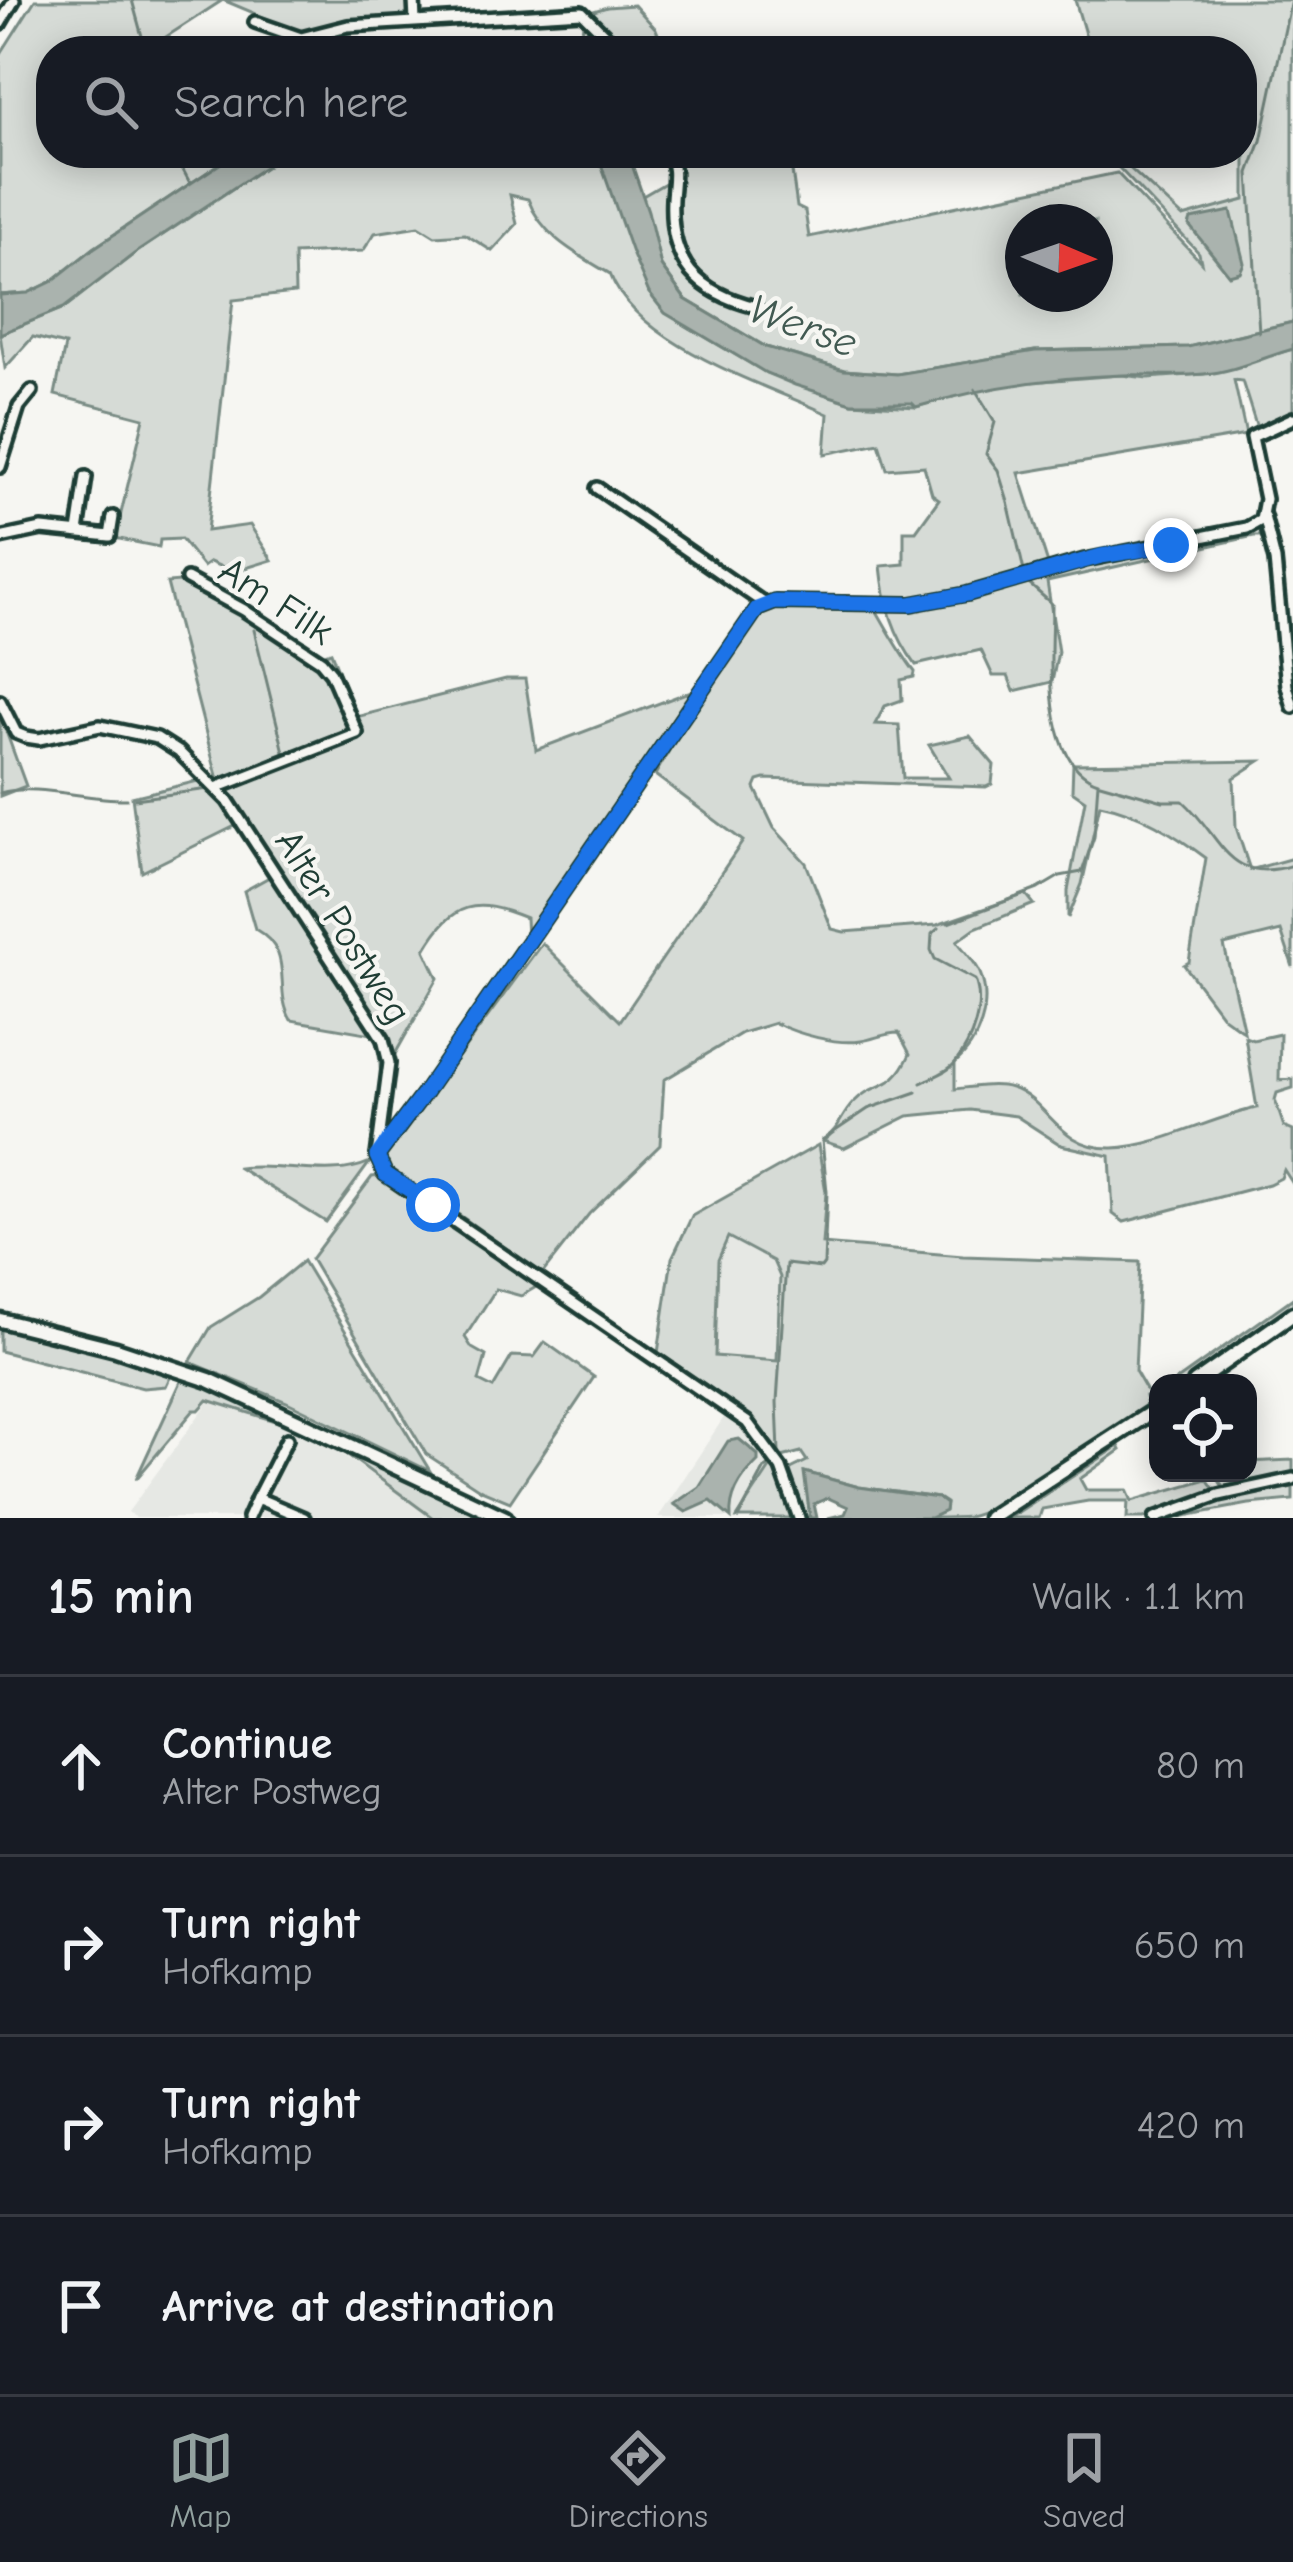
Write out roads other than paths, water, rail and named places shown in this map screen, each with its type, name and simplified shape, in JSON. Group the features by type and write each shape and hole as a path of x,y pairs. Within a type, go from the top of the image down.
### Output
{"main road":[{"path":"1209,1374 1293,1315"},
{"path":"0,1320 116,1349 209,1380 505,1518"},
{"path":"989,1518 1149,1414"}],"street":[{"path":"0,24 14,0"},
{"path":"414,0 415,21"},
{"path":"308,36 334,28 582,12 606,36"},
{"path":"255,22 295,36"},
{"path":"675,168 675,233 690,272 728,301 756,307"},
{"path":"0,467 20,407 32,391"},
{"path":"1293,418 1252,436 1264,489 1264,517 1273,544 1293,707"},
{"path":"78,532 86,478"},
{"path":"597,488 765,604 911,604 967,594 1085,560 1232,532 1264,517"},
{"path":"0,538 41,529 110,536 113,517"},
{"name":"Am Filk","path":"187,579 244,610 321,662 331,673 357,733 216,788"},
{"path":"765,604 751,616 377,1156 385,1174 747,1422 781,1468 799,1518"},
{"name":"Alter Postweg","path":"0,701 16,733 26,737 39,739 100,726 157,738 216,788 383,1039 389,1063 377,1156"},
{"path":"248,1518 286,1439"},
{"path":"1155,1518 1219,1495 1293,1480"},
{"path":"257,1498 304,1518"}],"waterway":[{"path":"132,0 142,36"},
{"path":"1257,152 1291,0"},
{"path":"182,168 190,183"},
{"path":"1251,168 1259,332"},
{"path":"975,389 995,422 986,454 998,470 1024,571"},
{"path":"948,923 1060,876 1082,872 1094,837 1098,782 1079,771 1066,753 1053,704 1052,604 1029,584"},
{"path":"254,630 285,756"},
{"path":"230,790 287,767"},
{"path":"1100,783 1163,801 1183,801 1228,854 1254,869 1293,865"},
{"path":"135,799 209,789"},
{"path":"0,793 30,790 127,799"},
{"path":"921,1083 955,1063 978,1012 975,980 935,959 932,934 939,928"},
{"path":"779,1453 777,1402 786,1264 821,1268 824,1264 827,1192 822,1140 868,1109 917,1092"},
{"path":"738,1518 765,1468 772,1464"}],"water label":[{"name":"Werse","path":"803,326"}]}
